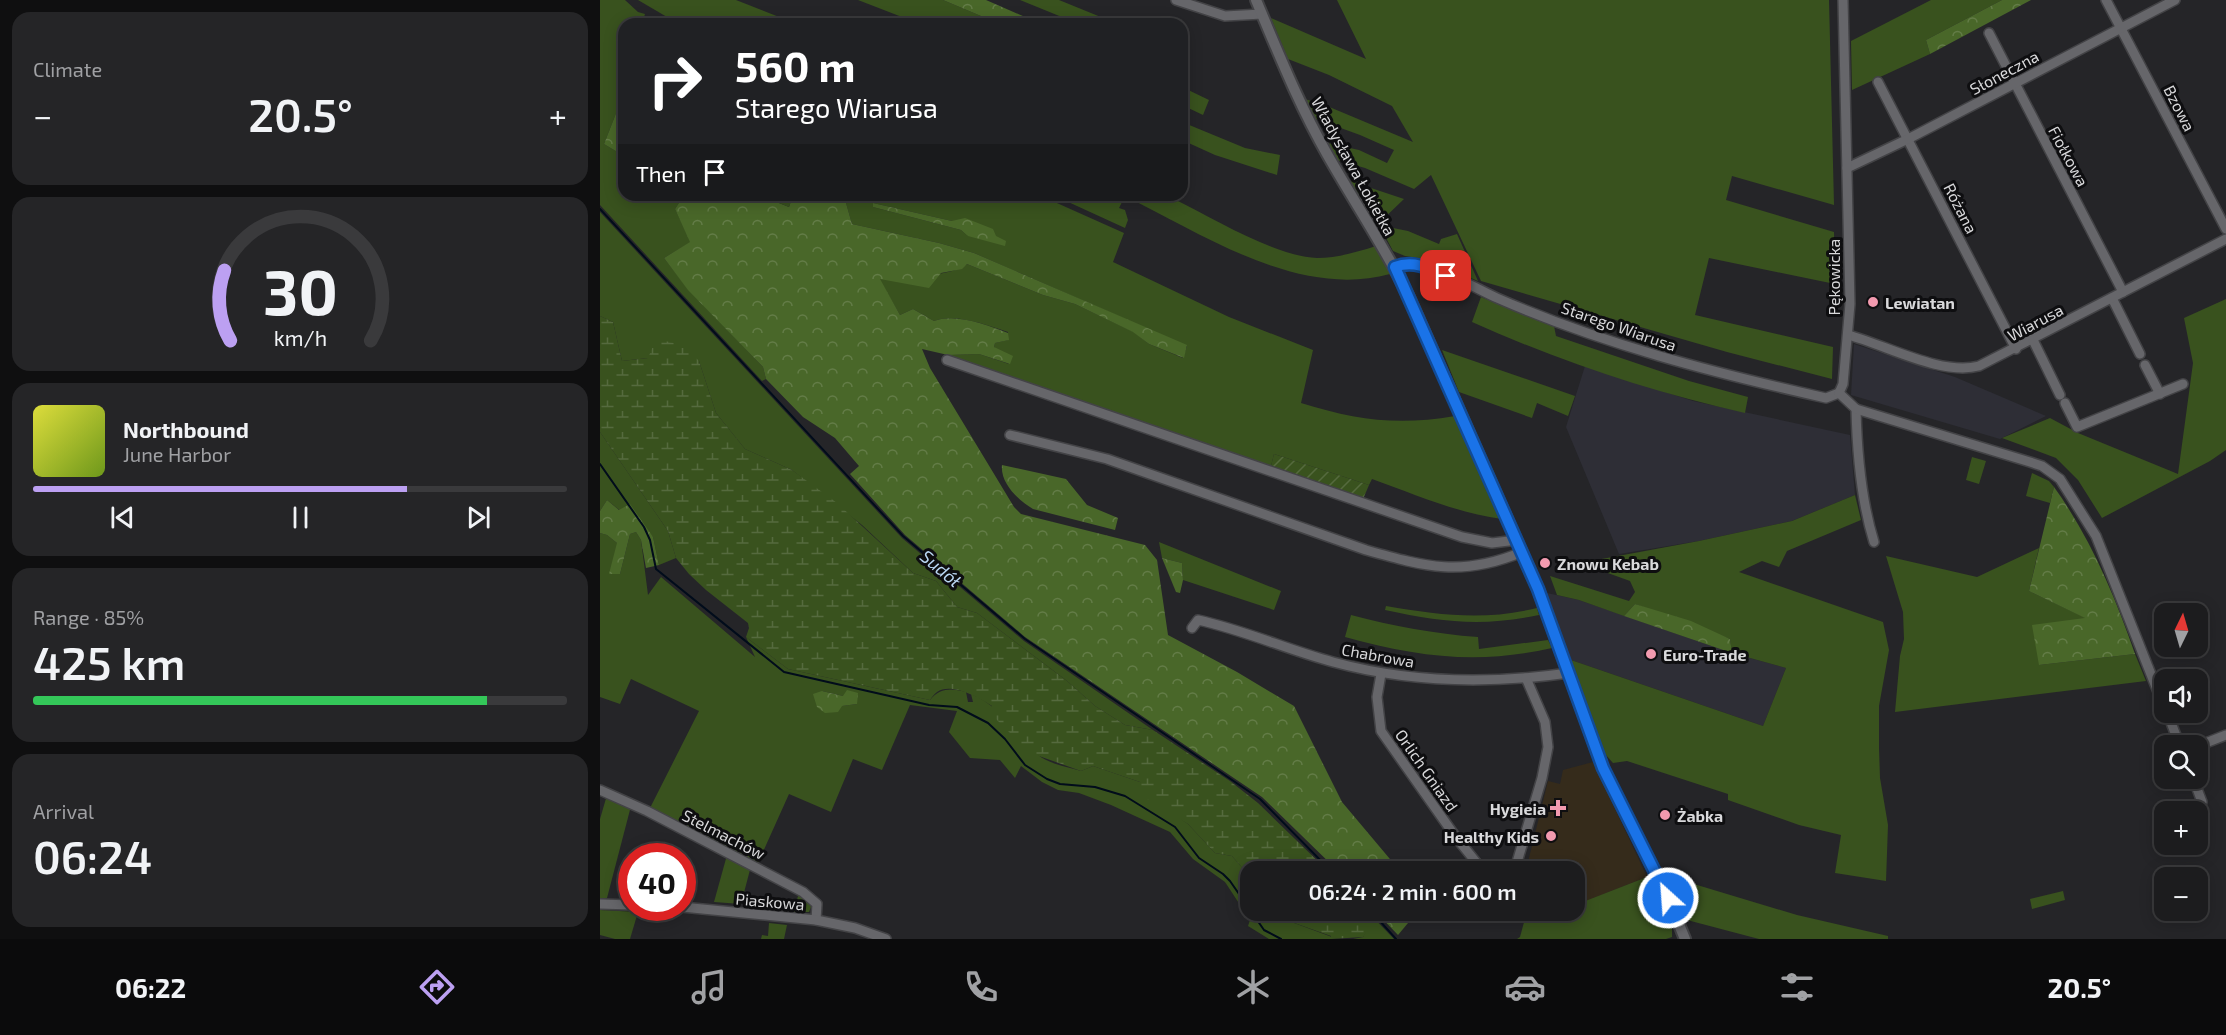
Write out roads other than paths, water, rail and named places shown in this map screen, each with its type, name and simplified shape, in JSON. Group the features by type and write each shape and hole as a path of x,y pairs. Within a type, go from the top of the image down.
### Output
{"street":[{"path":"1176,0 1225,16 1262,14"},
{"name":"Władysława Łokietka","path":"1256,0 1293,86 1326,153 1395,267 1522,552 1603,768 1664,889 1685,939"},
{"name":"Pękowicka","path":"1839,393 1843,384 1850,294 1843,0"},
{"name":"Bzowa","path":"2106,0 2226,229"},
{"name":"Słoneczna","path":"1846,168 1908,140 2175,0"},
{"name":"Fiołkowa","path":"1989,33 2123,292"},
{"name":"Różana","path":"1878,82 2016,349"},
{"name":"Wiarusa","path":"1848,335 1955,369 1979,366 2016,349 2226,239"},
{"name":"Starego Wiarusa","path":"1395,267 1409,263 1431,268 1501,300 1654,355 1721,374 1826,398 1839,393"},
{"path":"2112,298 2140,354"},
{"path":"2033,340 2077,428 2183,384"},
{"path":"947,360 1462,537 1492,543 1517,540"},
{"path":"2145,364 2160,394"},
{"path":"1839,393 1856,409 2042,466 2060,479 2100,545 2154,682"},
{"path":"1856,409 1864,496 1874,542"},
{"path":"1010,435 1107,459 1366,550 1398,559 1435,566 1475,567 1499,562 1522,552"},
{"name":"Chabrowa","path":"1192,628 1198,620 1215,624 1301,653 1381,674 1480,681 1569,673"},
{"name":"Orlich Gniazd","path":"1381,674 1377,697 1381,731 1475,861"},
{"path":"1517,861 1542,778 1548,747 1545,722 1526,678"},
{"path":"2208,742 2226,735"},
{"name":"Stelmachów","path":"600,790 803,892 816,904 816,920"},
{"path":"600,904 618,905"},
{"name":"Piaskowa","path":"696,908 816,920 855,928 886,939"}],"waterway":[{"name":"Sudół","path":"600,209 903,536 1025,639 1260,799 1321,861"},
{"path":"600,464 644,527 650,540 656,569 784,672 929,705 957,707 988,723 1005,739 1025,765 1047,779 1060,784 1095,787 1125,796 1175,827 1199,858 1230,881 1264,930 1281,939"},
{"name":"Sudół","path":"1380,921 1396,939"}],"place":[{"name":"Lewiatan","path":"1873,302"},
{"name":"Znowu Kebab","path":"1545,563"},
{"name":"Euro-Trade","path":"1651,654"},
{"name":"Hygieia","path":"1558,808"},
{"name":"Żabka","path":"1665,815"},
{"name":"Healthy Kids","path":"1551,836"}]}
